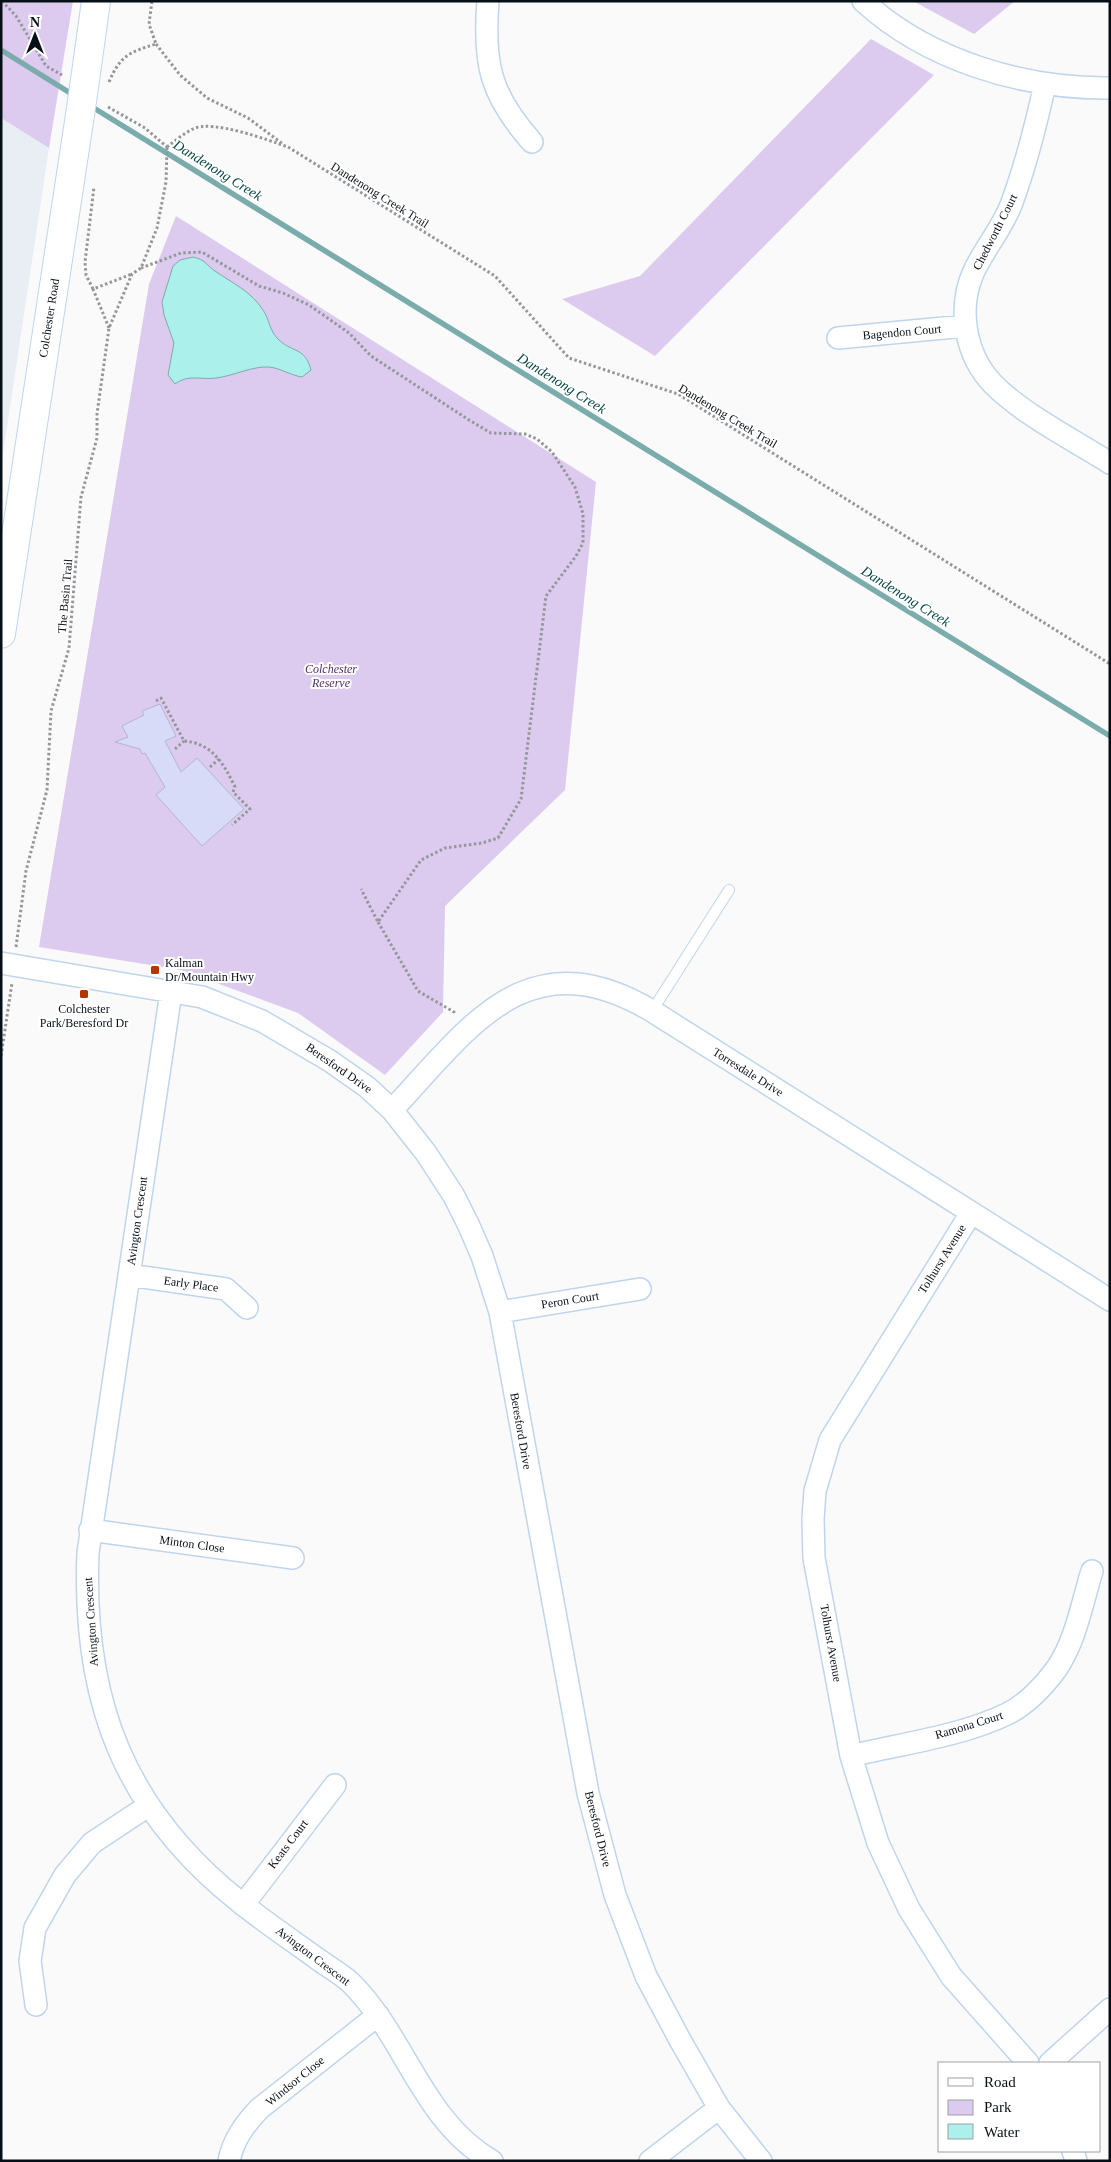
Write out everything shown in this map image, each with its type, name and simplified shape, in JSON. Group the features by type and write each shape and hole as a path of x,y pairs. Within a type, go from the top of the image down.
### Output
{"main road":[{"name":"Colchester Road","path":"1,634 80,116 75,71 96,1"}],"street":[{"path":"488,1 485,38 489,68 504,106 514,122 532,142"},
{"path":"862,1 894,26 934,49 1002,74 1045,84 1110,88"},
{"name":"Chedworth Court","path":"1045,84 1030,152 1010,208 973,272 967,296 965,326 979,363 993,384 1018,404 1110,463"},
{"name":"Bagendon Court","path":"838,338 965,326"},
{"name":"Beresford Drive","path":"8,965 202,998 262,1021 292,1036 367,1087 392,1110 426,1153 454,1196 482,1256 500,1312 588,1792 600,1844 615,1895 646,1976 719,2108 761,2161"},
{"name":"Torresdale Drive","path":"392,1110 463,1034 492,1008 515,994 538,986 582,983 616,992 652,1011 1110,1300"},
{"name":"Avington Crescent","path":"171,992 90,1530 87,1577 93,1665 112,1737 125,1767 148,1806 175,1843 208,1877 349,1982 378,2015 400,2048 438,2114 458,2137 492,2161"},
{"name":"Tolhurst Avenue","path":"971,1213 834,1433 815,1491 813,1518 814,1558 851,1756 878,1843 909,1909 951,1976 1027,2062"},
{"name":"Early Place","path":"129,1275 226,1289 247,1308"},
{"name":"Peron Court","path":"500,1312 640,1289"},
{"name":"Minton Close","path":"90,1530 293,1558"},
{"name":"Ramona Court","path":"851,1756 969,1728 1008,1714 1037,1692 1057,1667 1071,1640 1092,1571"},
{"name":"Keats Court","path":"243,1904 316,1806 335,1785"},
{"path":"36,2005 30,1961 35,1928 65,1875 92,1843 148,1806"},
{"path":"1051,2062 1110,2008"},
{"name":"Windsor Close","path":"229,2161 243,2126 259,2109 378,2015"},
{"path":"650,2161 719,2108"}],"lane":[{"path":"652,1011 729,890"}],"path":[{"path":"2,1 16,16 46,66 75,71"},
{"path":"152,1 149,24 156,44 180,76 207,98 248,118 288,147"},
{"path":"106,90 115,67 130,51 156,44"},
{"path":"108,107 145,128 167,148 168,167 157,228 141,268"},
{"name":"Dandenong Creek Trail","path":"167,148 194,128 218,128 250,134 288,147 495,276 569,358 678,394 1110,664"},
{"path":"95,182 85,262 86,275 109,328"},
{"path":"93,289 181,253 202,252 259,286 283,293 309,305 349,332 371,356 491,433 525,434 537,439 552,452 575,487 583,514 583,543 576,556 546,596 521,799 498,838 482,843 445,848 421,860 378,922"},
{"name":"The Basin Trail","path":"1,1056 8,965 26,872 47,790 51,711 69,648 81,497 97,438 96,414 109,328 132,274"},
{"path":"156,701 160,698 184,741"},
{"path":"175,749 184,741 198,742 223,762 236,787 233,792 250,809 232,825"},
{"path":"210,767 219,758"},
{"path":"361,889 418,991 454,1012 463,1034"}],"shaded area":[{"path":"1,118 49,148 1,467"}],"green space":[{"path":"1,1 73,1 49,148 1,118"},
{"path":"913,1 1015,1 974,34"},
{"path":"871,39 934,75 655,356 562,299 640,276"},
{"name":"Colchester Reserve","path":"176,216 596,482 565,790 445,906 443,1012 385,1075 298,1013 181,970 39,947 149,284"}],"water":[{"path":"193,257 203,261 253,298 265,314 276,337 302,354 311,370 302,377 273,368 263,367 216,378 185,379 175,384 168,375 174,343 164,315 162,302 173,266 180,260"}],"building":[{"path":"160,704 176,736 165,741 181,772 197,758 244,809 202,846 156,795 165,787 145,753 142,754 140,749 115,742 128,737 122,726 144,715 142,711"}],"waterway":[{"name":"Dandenong Creek","path":"1,50 75,96"},
{"name":"Dandenong Creek","path":"89,105 1110,736"}],"place":[{"name":"Kalman Dr/Mountain Hwy","path":"155,970"},
{"name":"Colchester Park/Beresford Dr","path":"84,994"}]}
